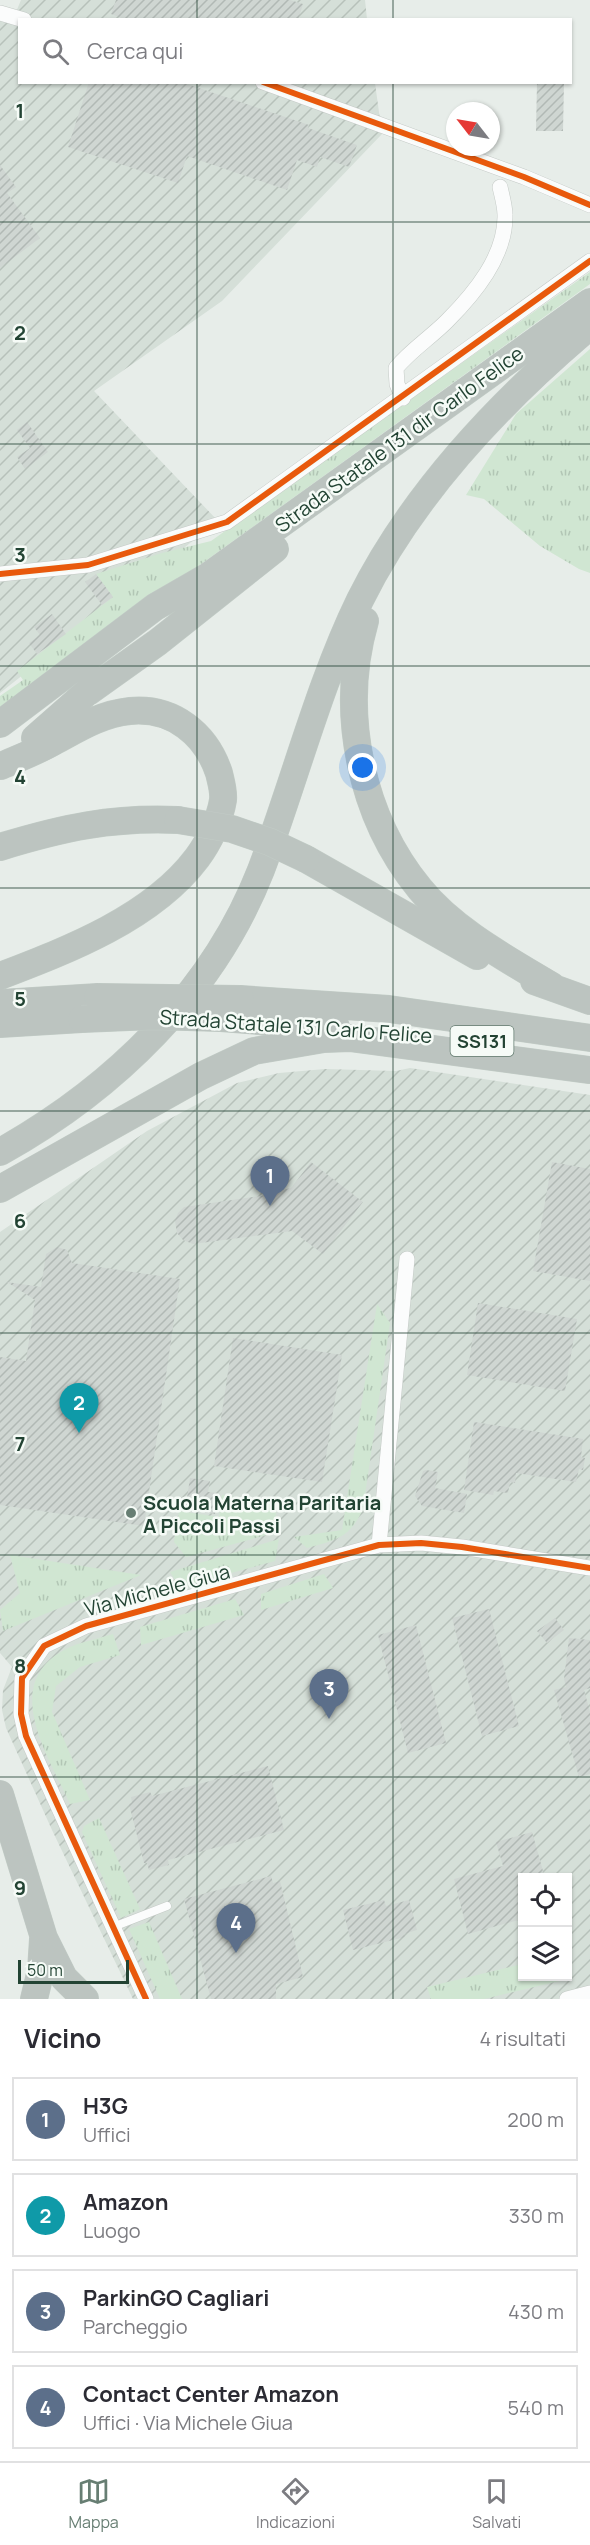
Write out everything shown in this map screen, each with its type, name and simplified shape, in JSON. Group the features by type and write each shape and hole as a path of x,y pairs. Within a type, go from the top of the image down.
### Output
{"highway":[{"name":"Strada Statale 131 dir Carlo Felice","path":"207,577 590,302"},
{"path":"88,692 158,642 347,492 590,316"},
{"path":"0,1152 41,1129 92,1093 139,1053 178,1007 227,939 260,873 335,660 360,602 394,540 430,492 507,402 590,326"},
{"path":"430,492 416,521 380,581 362,630 353,695 358,755 370,800 390,843 421,890 461,927 490,948 552,986"},
{"path":"1,767 88,692 207,577"},
{"path":"0,724 155,608 207,577"},
{"path":"0,976 70,948 132,916 169,886 197,858 209,837 223,798 222,783 216,763 195,732 182,722 152,711 130,711 101,717 1,767"},
{"path":"0,847 51,831 112,820 178,820 242,832 306,859 457,945 522,978 552,986 590,1001"},
{"name":"Strada Statale 131 Carlo Felice","path":"0,1003 98,997 240,999 389,1009 590,1038"},
{"name":"Strada Statale 131 Carlo Felice","path":"0,1024 153,1016 221,1018 452,1037 590,1058"},
{"path":"0,1189 201,1076 254,1051 351,1038 590,1070"},
{"path":"0,1794 44,1938 64,1978 85,1999"},
{"path":"34,1999 41,1970 44,1938"}],"street":[{"path":"0,13 18,18"},
{"path":"268,84 524,177 590,205"},
{"path":"403,398 397,384 396,368 447,321 480,281 498,252 506,215 500,188"},
{"path":"0,574 88,565 227,522 403,398 590,261"},
{"path":"379,1545 407,1259"},
{"name":"Via Michele Giua","path":"146,1999 26,1736 21,1714 22,1678 44,1646 86,1626 379,1545 421,1543 462,1547 590,1568"},
{"path":"567,1999 590,1993"}],"lane":[{"path":"113,1928 167,1906"}],"shaded area":[{"path":"21,0 365,0 367,18 18,18 18,84 375,84 382,134 222,301 94,391 218,521 0,693 0,6 16,12"},
{"path":"410,1068 590,1095 590,1999 133,1999 6,1728 2,1710 3,1690 12,1667 0,1653 0,1232 147,1131 237,1083 279,1073 325,1069 396,1071"}],"green space":[{"path":"590,272 590,284 0,709 0,696 23,680 17,671 113,597 96,574 162,553 211,541"},
{"path":"590,349 590,573 540,546 484,499 466,495 516,414"},
{"path":"377,1304 390,1323 363,1509 347,1532 334,1540 307,1548 294,1537 342,1530"},
{"path":"222,1495 277,1504 274,1533 186,1557 174,1542 179,1511 219,1517"},
{"path":"279,1539 275,1561 180,1587 170,1572"},
{"path":"10,1555 141,1575 3,1631 0,1610 20,1593"},
{"path":"324,1574 333,1588 261,1610 261,1594"},
{"path":"235,1599 244,1615 141,1645 140,1627"},
{"path":"113,1634 120,1655 80,1667 56,1686 52,1712 90,1800 70,1804 51,1765 35,1723 32,1702 35,1682 45,1665 64,1650"},
{"path":"99,1818 140,1909 121,1918 82,1832 84,1826"},
{"path":"149,1922 182,1999 160,1999 129,1929"},
{"path":"518,1965 518,1981 559,1981 484,1999 431,1999 427,1987"}],"building":[{"path":"116,0 290,0 303,4 299,18 122,18 111,14"},
{"path":"88,84 187,84 309,125 308,128 357,145 349,167 320,157 317,167 297,160 287,190 187,156 178,183 68,147"},
{"path":"537,84 564,84 563,131 536,131"},
{"path":"0,165 16,187 7,193 40,238 0,268"},
{"path":"27,422 48,452 25,469 17,457 30,448 17,430"},
{"path":"96,574 113,597 102,605 85,582"},
{"path":"52,614 66,634 37,654 29,643 40,635 34,627"},
{"path":"311,1162 363,1202 323,1254 292,1231 193,1244 183,1240 177,1233 175,1221 178,1213 184,1207 281,1193 281,1190 291,1188"},
{"path":"552,1162 590,1169 590,1281 533,1271"},
{"path":"57,1247 67,1250 72,1263 180,1279 144,1526 0,1505 0,1357 26,1361 35,1300 7,1282 41,1287 46,1254"},
{"path":"478,1303 577,1319 565,1391 467,1375"},
{"path":"233,1338 342,1355 322,1482 214,1466"},
{"path":"474,1422 583,1439 581,1457 585,1458 583,1470 579,1469 576,1482 516,1473 515,1483 510,1482 508,1493 494,1491 493,1495 464,1490"},
{"path":"423,1471 438,1472 435,1488 467,1494 464,1513 422,1506 415,1496"},
{"path":"190,1478 210,1481 208,1492 218,1493 215,1514 195,1511 196,1506 186,1505"},
{"path":"489,1609 519,1726 482,1736 452,1618"},
{"path":"555,1618 564,1630 547,1643 537,1631"},
{"path":"416,1625 446,1743 408,1753 378,1635"},
{"path":"569,1638 590,1640 590,1688 584,1690 590,1712 590,1774 579,1777 554,1690 566,1687 564,1679"},
{"path":"268,1766 284,1830 168,1860 169,1865 149,1870 147,1863 144,1863 129,1804 132,1803 131,1797 150,1792 152,1796"},
{"path":"532,1832 544,1873 518,1873 518,1920 468,1934 454,1879 503,1866 496,1842"},
{"path":"271,1876 273,1883 280,1881 303,1977 276,1984 276,1999 211,1999 184,1899"},
{"path":"384,1900 386,1906 409,1900 417,1930 404,1934 405,1937 353,1950 343,1910"}],"cycle path":[{"path":"268,84 524,177 590,205"},
{"path":"0,574 88,565 227,522 590,261"},
{"path":"146,1999 26,1736 21,1714 22,1678 44,1646 86,1626 379,1545 421,1543 462,1547 590,1568"}],"place":[{"name":"H3G","path":"270,1206"},
{"name":"Amazon","path":"79,1433"},
{"name":"Scuola Materna Paritaria A Piccoli Passi","path":"131,1513"},
{"name":"ParkinGO Cagliari","path":"329,1719"},
{"name":"Contact Center Amazon","path":"236,1953"}]}
